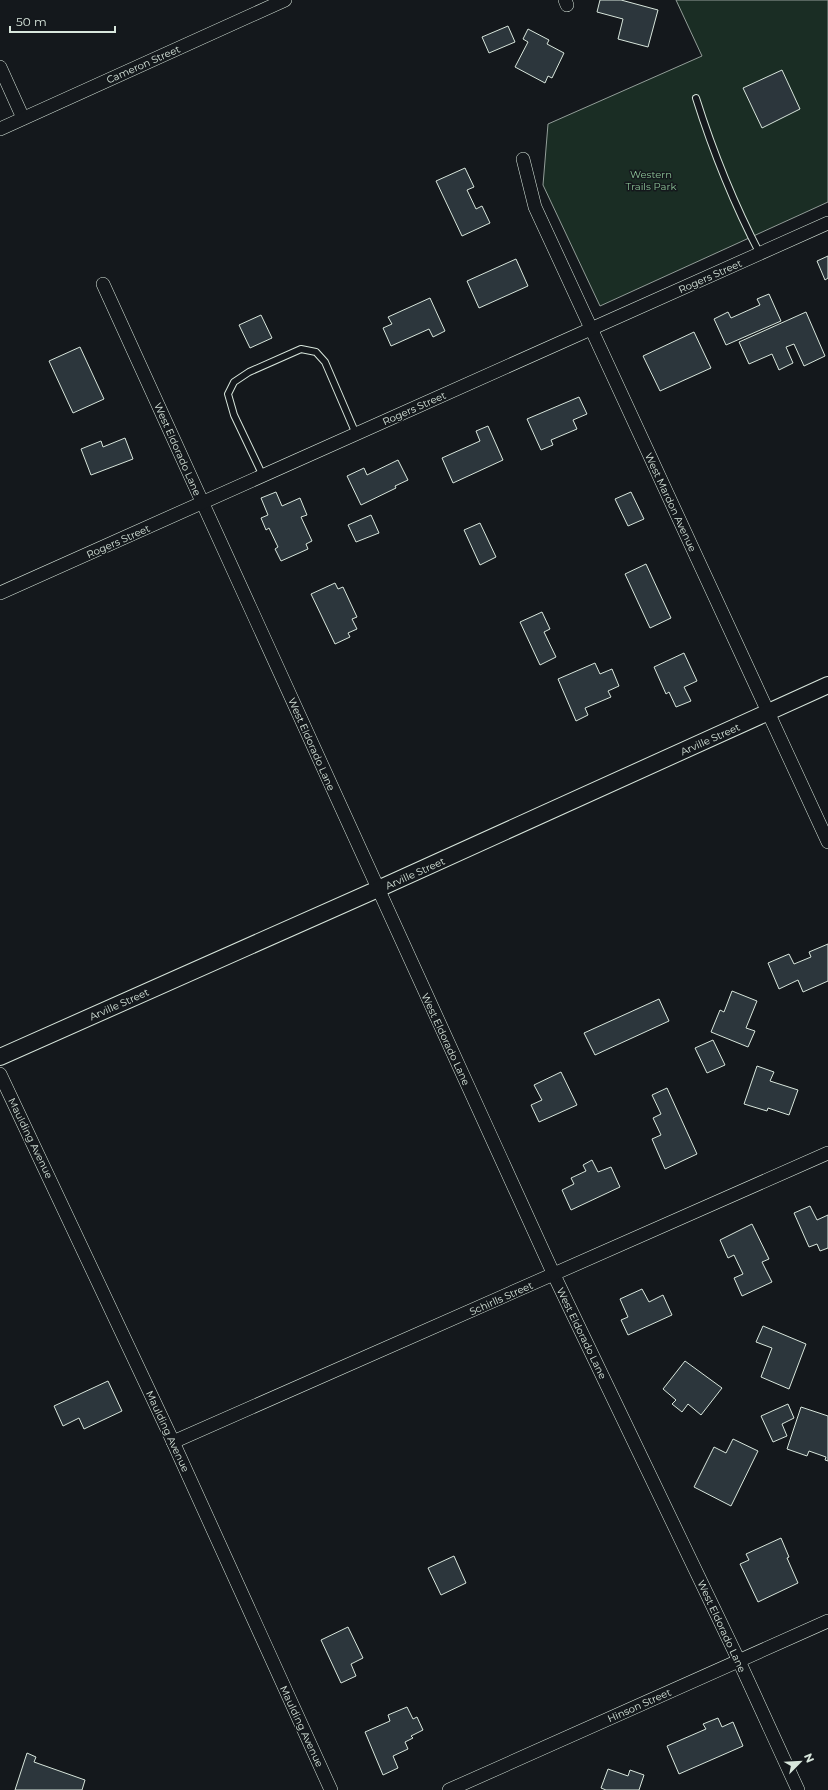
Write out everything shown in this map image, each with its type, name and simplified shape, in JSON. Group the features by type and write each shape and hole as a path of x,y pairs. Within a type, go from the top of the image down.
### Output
{"street":[{"name":"Cameron Street","path":"0,129 285,0"},
{"path":"0,67 23,118"},
{"name":"West Mardon Avenue","path":"523,159 535,207 828,842"},
{"name":"Rogers Street","path":"0,593 203,504 828,223"},
{"name":"West Eldorado Lane","path":"103,284 554,1275 739,1661 798,1790"},
{"name":"Arville Street","path":"0,1057 378,889 828,686"},
{"name":"Maulding Avenue","path":"0,1074 173,1442 331,1790"},
{"name":"Schirlls Street","path":"173,1442 828,1153"},
{"name":"Hinson Street","path":"449,1790 828,1621"}],"lane":[{"path":"696,98 707,132 729,189 760,254"},
{"path":"263,476 234,415 228,394 234,382 249,372 301,349 316,352 325,362 356,434"}],"green space":[{"name":"Western Trails Park","path":"676,0 828,0 828,202 600,306 543,185 548,124 702,56"}],"building":[{"path":"600,0 621,0 658,10 648,47 618,39 623,19 597,12"},
{"path":"508,26 515,42 489,53 482,37"},
{"path":"528,29 549,40 547,44 564,53 552,78 548,76 545,83 515,67 528,42 523,39"},
{"path":"782,70 800,109 762,128 743,88"},
{"path":"465,168 474,187 467,190 476,209 482,206 490,223 462,236 436,181"},
{"path":"828,256 828,278 825,280 817,261"},
{"path":"516,259 528,286 479,308 467,281"},
{"path":"769,294 781,321 726,345 714,319 728,312 731,318 760,305 757,299"},
{"path":"430,298 445,331 433,337 429,329 391,346 383,328 392,324 388,317"},
{"path":"806,312 825,356 804,366 794,344 786,347 793,363 779,370 772,354 749,364 739,342"},
{"path":"261,315 272,338 250,348 239,325"},
{"path":"694,332 711,368 660,391 643,356"},
{"path":"80,347 104,399 73,413 49,361"},
{"path":"579,397 587,414 573,420 577,429 551,440 553,445 541,450 527,419"},
{"path":"488,426 503,460 453,483 442,458 480,441 476,431"},
{"path":"125,438 133,459 91,475 81,449 101,441 103,447"},
{"path":"398,460 408,480 395,486 396,488 361,505 347,476 364,468 367,475"},
{"path":"276,492 282,506 300,498 307,515 301,517 312,541 306,544 308,549 281,561 275,549 278,547 269,528 266,530 261,518 268,515 261,498"},
{"path":"631,492 644,519 628,526 615,499"},
{"path":"371,515 379,533 356,542 348,525"},
{"path":"480,523 496,557 480,565 464,530"},
{"path":"646,564 671,618 650,628 625,574"},
{"path":"335,583 338,589 343,587 357,617 352,619 357,629 348,633 350,637 335,644 311,594"},
{"path":"542,612 550,629 544,632 556,657 540,665 520,622"},
{"path":"684,653 697,681 684,687 691,701 676,707 669,692 666,694 654,667"},
{"path":"595,663 600,674 612,669 619,686 608,691 611,697 585,708 588,715 576,721 558,679"},
{"path":"828,944 828,981 803,992 798,980 779,989 768,963 789,954 794,964 811,957 809,952"},
{"path":"732,991 757,1001 746,1028 755,1031 748,1047 711,1032 720,1010 724,1012"},
{"path":"659,999 669,1021 595,1055 584,1033"},
{"path":"713,1040 725,1065 707,1073 695,1048"},
{"path":"757,1066 774,1072 770,1081 798,1090 789,1115 768,1108 767,1111 744,1104"},
{"path":"561,1072 577,1105 539,1122 531,1105 542,1100 534,1085"},
{"path":"667,1088 697,1154 665,1169 652,1139 661,1135 653,1118 661,1114 652,1095"},
{"path":"592,1160 598,1172 611,1167 620,1187 571,1210 562,1190 574,1184 571,1178 586,1171 583,1165"},
{"path":"810,1206 817,1220 828,1215 828,1248 820,1251 817,1244 809,1247 794,1213"},
{"path":"752,1224 769,1259 762,1262 772,1282 742,1296 734,1278 743,1274 734,1255 728,1258 720,1240"},
{"path":"642,1289 649,1302 663,1295 672,1315 628,1335 621,1320 628,1317 620,1299"},
{"path":"763,1326 806,1344 789,1389 761,1377 772,1348 756,1342"},
{"path":"685,1361 722,1388 701,1415 688,1404 682,1412 672,1404 676,1400 663,1389"},
{"path":"108,1381 122,1411 84,1429 79,1418 63,1426 54,1406"},
{"path":"788,1404 794,1418 782,1424 787,1436 773,1442 761,1416"},
{"path":"801,1407 828,1416 828,1461 825,1460 826,1457 809,1451 807,1456 787,1449"},
{"path":"733,1439 758,1451 731,1506 694,1487 714,1447 726,1453"},
{"path":"781,1538 789,1557 787,1558 798,1583 758,1602 740,1564 749,1560 746,1554"},
{"path":"454,1556 466,1583 441,1595 428,1568"},
{"path":"348,1627 363,1658 351,1664 356,1676 341,1683 321,1640"},
{"path":"407,1707 413,1719 417,1717 423,1730 411,1736 413,1738 405,1742 408,1749 393,1756 398,1768 383,1775 365,1732 390,1721 388,1715"},
{"path":"718,1718 722,1727 733,1722 743,1746 679,1774 667,1746 706,1729 703,1724"},
{"path":"27,1753 36,1757 34,1762 85,1780 82,1790 15,1790"},
{"path":"608,1769 628,1776 630,1770 644,1775 639,1790 606,1790 601,1788"}]}
